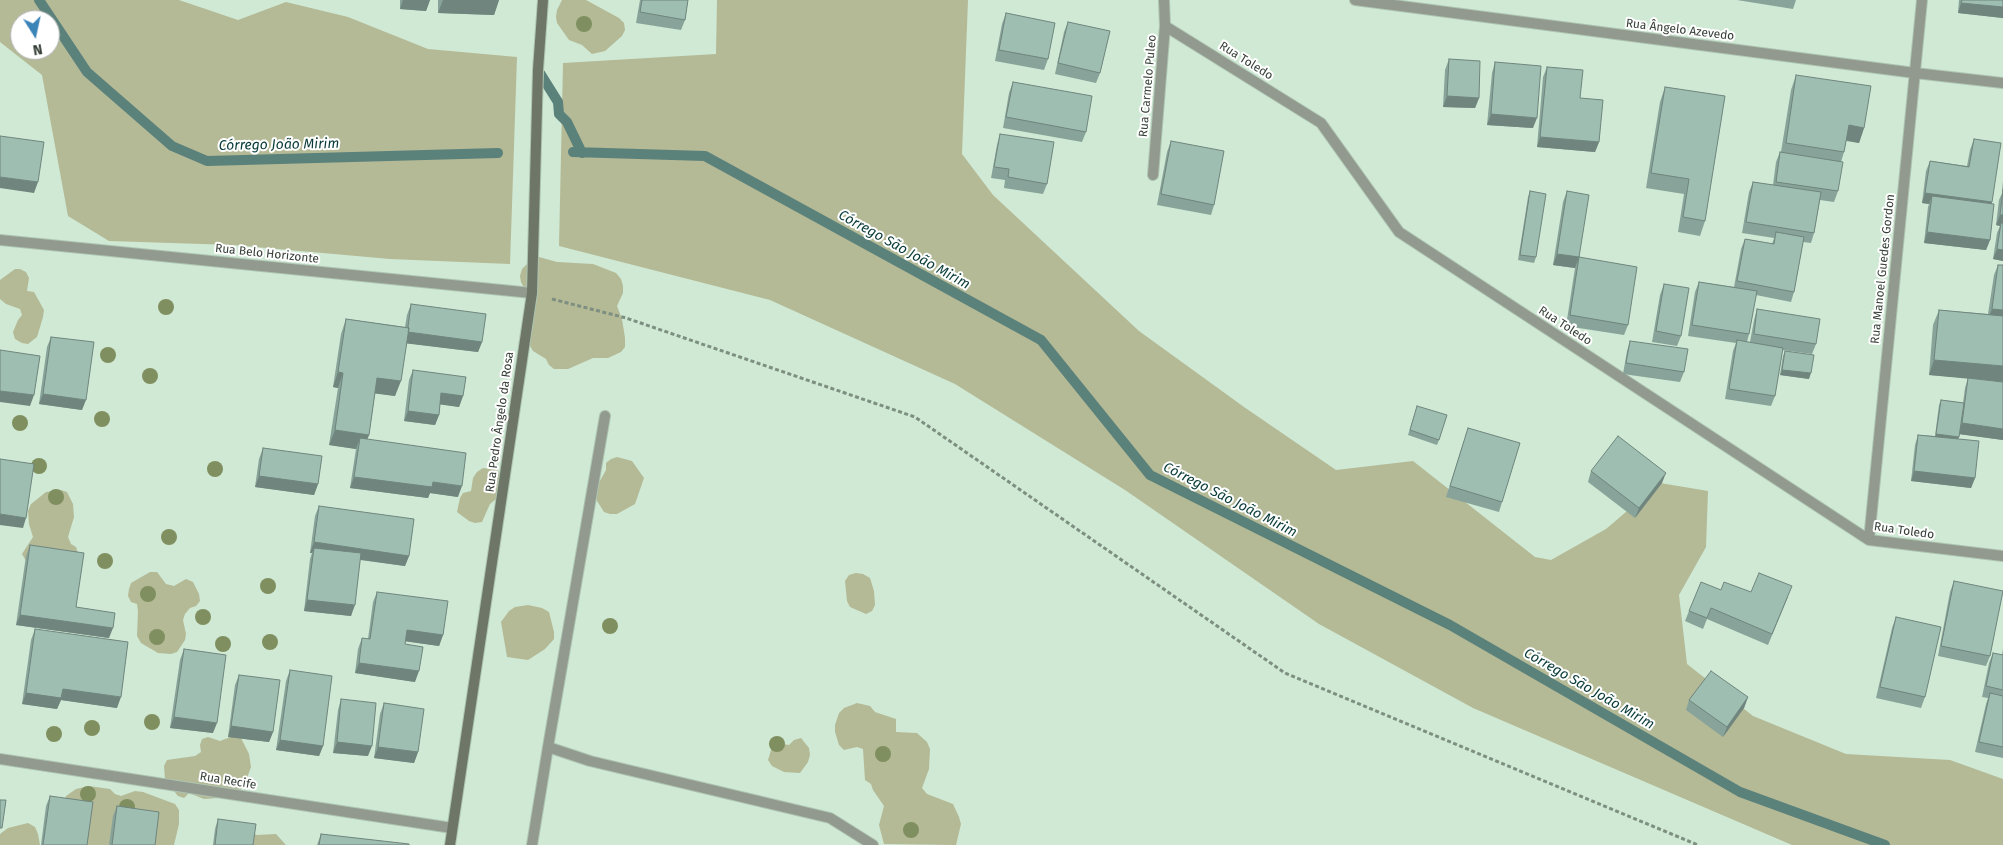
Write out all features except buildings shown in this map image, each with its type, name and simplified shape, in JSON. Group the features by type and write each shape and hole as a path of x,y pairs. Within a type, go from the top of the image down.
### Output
{"main road":[{"name":"Rua Pedro Ângelo da Rosa","path":"450,845 532,293 538,70 543,0"}],"street":[{"name":"Rua Carmelo Puleo","path":"1153,175 1165,26 1164,0"},
{"name":"Rua Ângelo Azevedo","path":"1354,0 2003,83"},
{"name":"Rua Manoel Guedes Gordon","path":"1869,540 1922,0"},
{"name":"Rua Toledo","path":"1165,26 1321,123 1399,232 1869,540 2003,556"},
{"name":"Rua Belo Horizonte","path":"0,240 532,293"},
{"path":"532,845 605,416"},
{"path":"548,747 590,761 830,818 873,845"},
{"name":"Rua Recife","path":"0,758 452,828"}],"path":[{"path":"532,293 626,318 915,417 1285,673 1698,845"}],"green space":[{"path":"0,0 179,0 238,20 286,2 348,17 428,49 517,57 510,264 390,259 233,245 109,241 68,216 42,75 23,60 60,60 60,10 10,10 10,50 0,42"},
{"path":"562,0 586,0 619,18 624,23 625,30 622,36 605,51 592,54 582,45 569,40 557,23 557,10"},
{"path":"717,0 968,0 962,154 993,195 1139,331 1244,407 1336,470 1413,461 1535,557 1551,560 1606,529 1660,483 1708,491 1706,547 1679,595 1687,664 1753,716 1846,754 1950,760 2003,779 2003,845 1792,845 1473,708 1319,624 1125,490 955,384 770,300 559,246 563,63 716,54"},
{"path":"539,257 557,262 593,264 616,273 621,279 623,286 623,293 617,306 622,319 625,338 625,347 621,352 608,358 593,358 568,369 554,369 546,359 533,351 526,339 528,295 520,276 522,269 532,259"},
{"path":"15,269 26,272 29,278 27,291 34,292 44,310 37,337 28,344 15,339 13,332 22,315 20,309 6,304 0,299 0,280"},
{"path":"617,457 632,461 644,478 635,504 617,514 610,514 604,512 597,501 596,488 606,470 606,463"},
{"path":"483,468 497,470 502,475 501,495 490,504 482,522 475,523 457,512 460,498 463,493 471,491 473,478"},
{"path":"61,490 67,492 73,504 74,517 68,537 78,553 29,566 22,554 33,537 28,511 31,504 46,492"},
{"path":"150,572 157,572 166,584 174,586 186,579 193,582 199,594 200,601 196,606 190,608 183,620 186,634 185,640 177,652 171,654 158,653 141,643 137,636 137,604 131,602 128,596 129,589 131,583"},
{"path":"856,573 870,578 874,591 875,605 872,611 866,614 850,607 847,601 845,581 849,575"},
{"path":"528,605 542,608 549,612 554,639 545,649 528,660 507,657 501,622 509,611 515,607"},
{"path":"857,703 870,706 875,712 896,719 896,732 917,733 927,742 930,749 929,769 922,788 927,794 953,804 961,824 956,845 884,844 879,825 884,806 871,784 865,780 863,749 857,747 844,750 839,745 835,732 839,713 844,708"},
{"path":"233,736 240,736 249,754 251,767 244,786 239,791 218,798 204,799 189,793 184,798 178,796 165,780 164,766 167,760 195,756 201,752 200,745 202,739 208,737 220,741"},
{"path":"801,738 809,748 810,755 808,762 800,773 784,772 772,766 768,760 772,747 777,743 789,745 794,740"},
{"path":"89,786 110,789 115,794 121,796 135,791 143,792 175,804 179,810 179,824 174,845 79,845 62,808 66,796 76,789"},
{"path":"28,823 35,827 40,845 0,845 0,834 8,828"},
{"path":"244,830 257,835 276,834 286,845 220,845"}],"waterway":[{"name":"Córrego João Mirim","path":"39,0 87,72 172,146 207,161 498,153"},
{"path":"538,70 558,102 559,114 567,122 582,153"},
{"name":"Córrego São João Mirim","path":"573,152 705,156 1041,340 1150,475 1450,625 1740,792 1885,845"}]}
